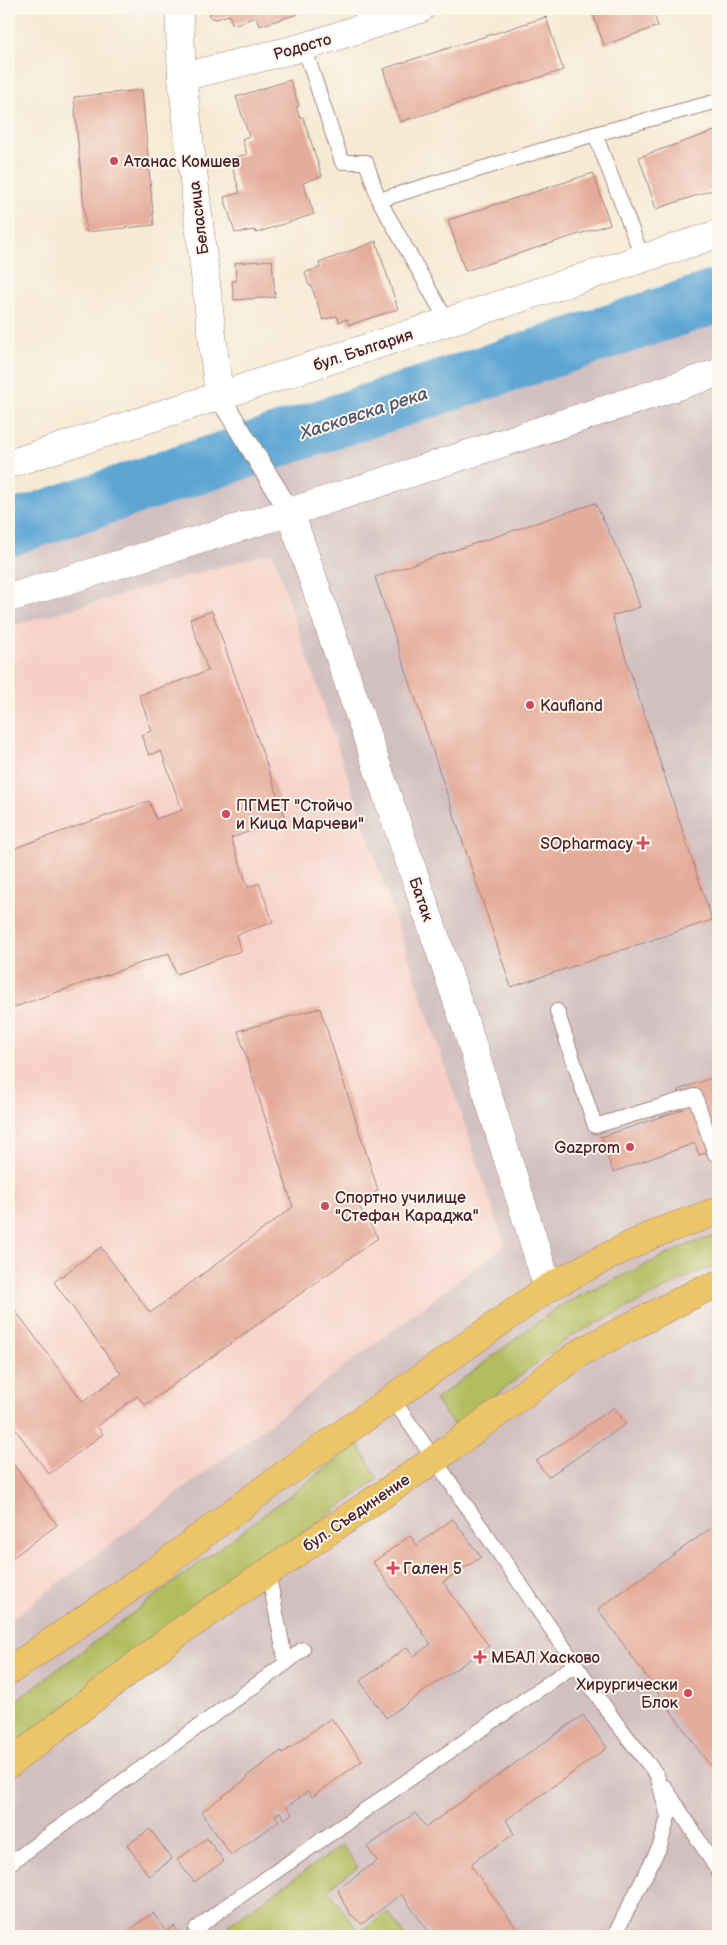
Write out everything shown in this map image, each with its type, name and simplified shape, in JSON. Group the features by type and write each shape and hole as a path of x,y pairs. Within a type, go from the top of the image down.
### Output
{"main road":[{"path":"9,1671 152,1573 392,1398 548,1288 656,1233 718,1211"},
{"name":"бул. Съединение","path":"9,1764 174,1636 435,1459 581,1352 702,1290 718,1285"}],"street":[{"name":"Беласица","path":"179,9 182,77 219,396"},
{"name":"Родосто","path":"182,77 304,47 420,9"},
{"name":"бул. България","path":"9,464 718,234"},
{"path":"9,598 290,512 718,373"},
{"path":"219,396 290,512"},
{"name":"Батак","path":"290,512 470,1038 548,1288"}],"lane":[{"path":"304,47 342,162 366,162 379,200 447,321"},
{"path":"379,200 595,134 718,101"},
{"path":"595,134 643,258"},
{"path":"557,1011 596,1126 695,1096 715,1154 718,1154"},
{"path":"392,1398 614,1720 657,1775 718,1870"},
{"path":"268,1572 286,1662"},
{"path":"9,1864 303,1649"},
{"path":"202,1936 196,1929 226,1906 576,1664"},
{"path":"614,1936 660,1846 668,1817 657,1775"}],"shaded area":[{"path":"718,315 718,1936 9,1936 9,1621 505,1245 272,552 9,627 9,512 111,493 174,475 282,431 613,341"},
{"path":"272,552 505,1245 9,1621 9,627"}],"green space":[{"path":"718,1235 718,1266 698,1272 571,1336 455,1427 435,1400 559,1306 687,1245"},
{"path":"358,1444 378,1479 9,1749 9,1706"},
{"path":"342,1845 358,1867 328,1889 359,1932 388,1912 405,1936 236,1936 228,1925"}],"building":[{"path":"210,9 296,9 298,14 259,26 256,17 233,25 229,15 216,19 210,17"},
{"path":"591,9 652,9 658,26 604,45"},
{"path":"546,17 563,70 400,122 383,69"},
{"path":"290,80 299,106 296,107 300,118 303,117 322,176 303,183 314,214 256,233 255,230 235,233 224,197 240,193 230,159 247,154 242,139 249,136 236,97"},
{"name":"Атанас Комшев","path":"142,90 154,225 86,232 74,97"},
{"path":"718,130 718,188 656,209 639,157"},
{"path":"593,173 610,224 465,271 448,220"},
{"path":"376,241 398,309 349,325 347,319 339,322 337,316 323,320 305,272 320,268 319,263"},
{"path":"272,260 275,297 234,300 232,281 236,281 235,263"},
{"name":"Kaufland","path":"595,503 629,573 640,607 612,616 712,920 511,987 375,577"},
{"name":"ПГМЕТ \"Стойчо и Кица Марчеви\"","path":"212,611 286,819 231,838 248,887 259,883 273,922 236,935 241,951 176,974 169,953 9,1009 9,850 149,801 156,819 182,810 161,751 149,755 141,735 152,731 139,695 208,671 190,619"},
{"name":"Спортно училище \"Стефан Караджа\"","path":"320,1008 378,1190 358,1205 378,1238 145,1405 137,1396 97,1426 103,1434 49,1474 9,1421 9,1302 83,1402 121,1374 54,1282 101,1247 150,1313 293,1207 238,1031"},
{"path":"712,1078 718,1096 718,1149 699,1155 695,1143 613,1172 601,1137 684,1109 678,1090"},
{"path":"614,1407 626,1424 548,1477 536,1461"},
{"path":"12,1462 57,1525 9,1560 9,1464"},
{"path":"453,1519 481,1557 443,1582 489,1646 386,1718 360,1681 407,1647 414,1656 431,1644 373,1562 410,1536 417,1545"},
{"name":"Хирургически Блок","path":"718,1523 718,1777 598,1609"},
{"path":"583,1715 607,1748 506,1820 514,1834 473,1862 472,1867 522,1936 432,1936 401,1894 362,1924 350,1914 338,1889 377,1861 367,1847 415,1813 426,1827"},
{"path":"331,1718 362,1761 312,1797 308,1791 287,1807 292,1814 285,1819 280,1812 275,1815 279,1821 231,1855 201,1812 281,1751 283,1753"},
{"path":"150,1829 172,1859 149,1876 127,1845"},
{"path":"207,1838 224,1861 194,1882 177,1860"},
{"path":"153,1913 166,1932 174,1926 181,1936 120,1936"}],"waterway":[{"name":"Хасковска река","path":"9,529 718,296"}],"place":[{"name":"Атанас Комшев","path":"114,161"},
{"name":"Kaufland","path":"530,705"},
{"name":"ПГМЕТ \"Стойчо и Кица Марчеви\"","path":"226,814"},
{"name":"SOpharmacy","path":"643,843"},
{"name":"Gazprom","path":"630,1147"},
{"name":"Спортно училище \"Стефан Караджа\"","path":"325,1206"},
{"name":"Гален 5","path":"393,1568"},
{"name":"МБАЛ Хасково","path":"480,1657"},
{"name":"Хирургически Блок","path":"688,1693"}]}
